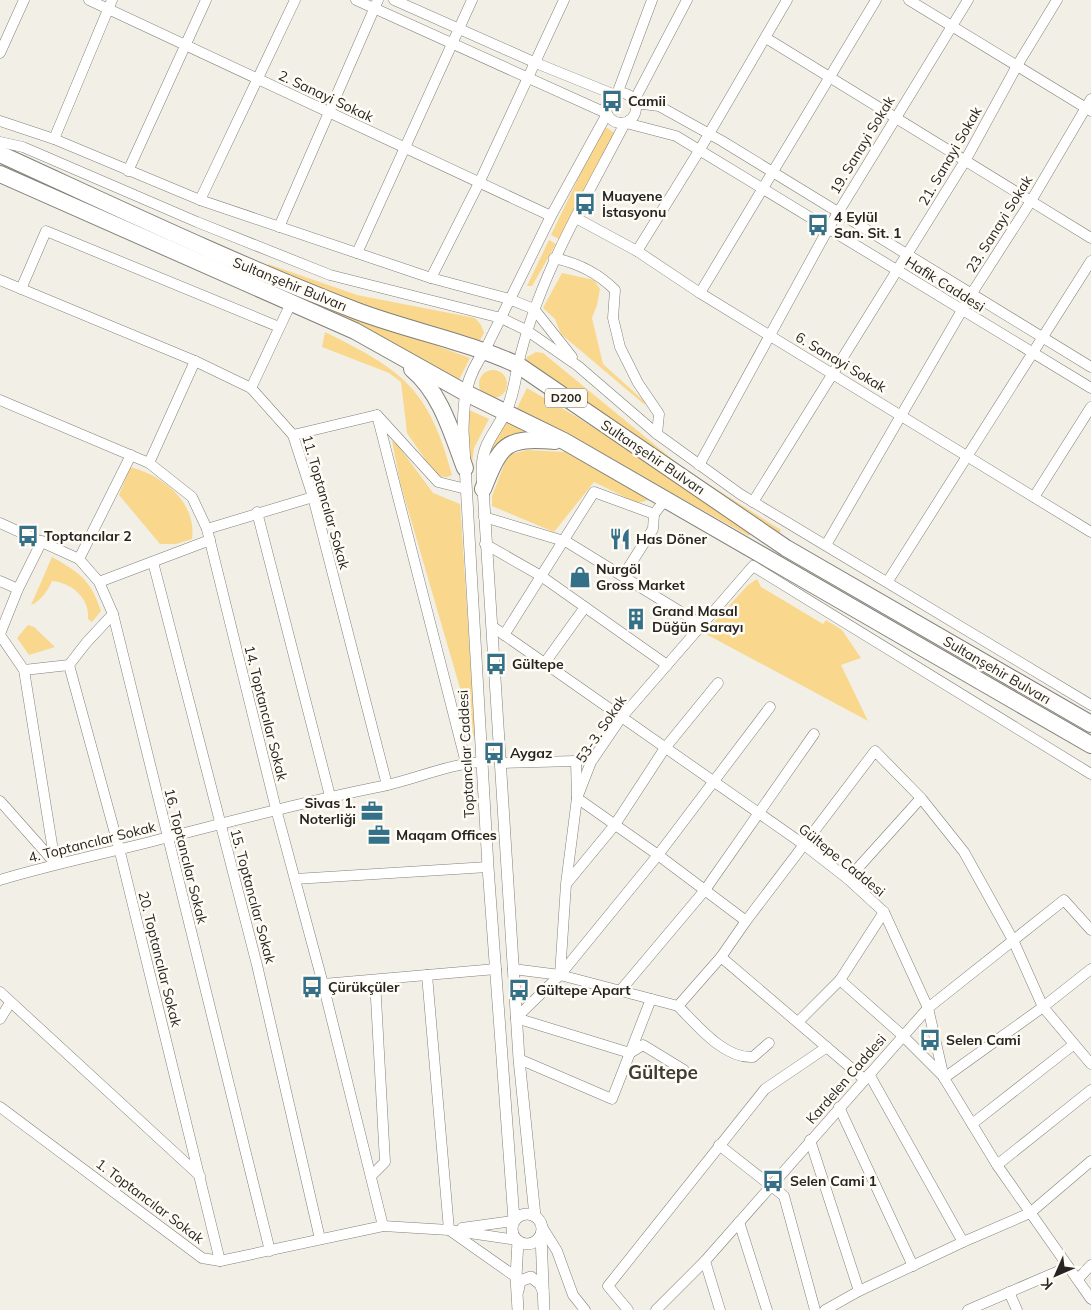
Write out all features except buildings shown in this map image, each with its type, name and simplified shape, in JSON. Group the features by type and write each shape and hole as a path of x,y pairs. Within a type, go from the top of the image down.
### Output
{"highway":[{"name":"Sultanşehir Bulvarı","path":"0,154 246,266 359,311 485,350 518,366 786,548 1091,724"},
{"name":"Sultanşehir Bulvarı","path":"0,174 355,331 464,392 506,411 564,442 1091,745"},
{"path":"389,350 424,379 446,417 465,468"},
{"path":"483,489 496,457 507,446 525,438 564,442"}],"street":[{"path":"0,53 24,0"},
{"name":"2. Sanayi Sokak","path":"89,0 110,4 185,46 551,216"},
{"path":"128,171 206,0"},
{"path":"200,200 295,0"},
{"path":"356,0 377,4 451,44 529,77 606,113 612,121 625,123"},
{"path":"394,0 536,63 616,94 628,95 634,102"},
{"path":"356,253 472,0"},
{"path":"431,278 480,183 564,0"},
{"path":"485,350 551,216 606,113 607,102 616,94 652,0"},
{"path":"585,1310 573,1295 557,1251 541,1231 535,1216 512,969 502,763 485,544 482,455 506,411 515,386 526,330 554,258 625,123 635,114 634,102 687,0"},
{"path":"637,252 709,134 787,0"},
{"path":"700,293 771,171 831,77 876,0"},
{"path":"909,0 1089,106"},
{"name":"19. Sanayi Sokak","path":"699,465 828,229 894,118 968,0"},
{"name":"21. Sanayi Sokak","path":"753,502 965,161 1018,64 1057,0"},
{"path":"54,139 110,4"},
{"path":"279,227 377,4"},
{"path":"766,38 1091,238"},
{"name":"Hafik Caddesi","path":"634,102 659,106 709,134 907,253 1091,367"},
{"name":"23. Sanayi Sokak","path":"826,545 972,293 1089,106"},
{"path":"0,122 54,139 200,200 431,278 509,299 534,309 578,366"},
{"name":"Hafik Caddesi","path":"625,123 676,136 1091,388"},
{"path":"0,142 23,147 197,222 330,275 501,318 526,330 578,366 657,434 753,502 1091,705"},
{"name":"6. Sanayi Sokak","path":"576,218 637,252 700,293 1091,532"},
{"path":"21,289 46,231 279,327"},
{"path":"554,258 579,264 604,279 615,290 613,318 620,347 638,383 658,414 657,434"},
{"path":"888,582 1091,261"},
{"name":"11. Toptancılar Sokak","path":"0,280 195,361 250,388 293,435 312,497 387,785"},
{"path":"250,388 291,303"},
{"name":"Toptancılar Caddesi","path":"485,350 469,377 464,392 465,468 488,867 514,1221"},
{"path":"149,463 195,361"},
{"name":"14. Toptancılar Sokak","path":"0,400 149,463 192,497 208,529 276,809 323,984 372,1175 383,1226"},
{"path":"1034,497 1091,407"},
{"path":"293,435 377,415"},
{"path":"377,415 438,482 466,489"},
{"path":"377,415 466,763"},
{"path":"79,559 131,455"},
{"path":"504,635 562,540 594,492 654,514"},
{"path":"208,529 257,512 312,497"},
{"path":"622,576 653,529 654,514 665,500"},
{"path":"257,512 330,796"},
{"path":"484,517 562,540 702,625"},
{"name":"16. Toptancılar Sokak","path":"0,523 79,559 99,582 113,614 270,1251"},
{"path":"99,582 210,540"},
{"path":"42,541 18,589 0,634 24,670 56,863"},
{"path":"485,544 541,576 667,666"},
{"name":"15. Toptancılar Sokak","path":"153,562 219,824 257,965 320,1239"},
{"name":"53-3. Sokak","path":"560,975 566,884 578,798 591,762 621,718 753,566 1091,774"},
{"path":"0,581 18,589"},
{"path":"544,664 585,607"},
{"path":"24,670 69,665 113,614"},
{"name":"Gültepe Caddesi","path":"492,627 803,844 848,879 884,912 928,1008 944,1078 997,1165 1091,1299"},
{"name":"20. Toptancılar Sokak","path":"69,665 119,848 220,1261"},
{"path":"566,884 614,826 665,748 718,683"},
{"path":"516,1018 560,975 658,855 770,707"},
{"path":"620,991 705,890 814,734"},
{"path":"678,1006 721,957 803,844 875,752 921,798 964,852 1013,940 1044,1007 1073,1045 1091,1064"},
{"path":"502,763 576,761 578,798 746,921"},
{"name":"4. Toptancılar Sokak","path":"0,880 56,863 167,838 276,809 387,785 466,763 482,762"},
{"path":"848,879 921,798"},
{"path":"0,801 56,863"},
{"path":"294,879 488,867"},
{"name":"Kardelen Caddesi","path":"656,1310 705,1261 902,1035 928,1008 1064,900 1091,930"},
{"path":"798,1022 840,980 884,912"},
{"path":"721,957 827,1047 867,1076 963,1242"},
{"path":"323,984 496,969"},
{"path":"512,969 560,975 678,1006 709,1036 738,1055 753,1057 769,1043"},
{"path":"840,980 902,1035 944,1078 1044,1007 1091,969"},
{"path":"427,976 449,1230 516,1277"},
{"path":"372,1175 385,1162 375,980"},
{"path":"0,992 10,1004 200,1176"},
{"path":"519,1059 612,1099 651,999"},
{"path":"0,1019 10,1004"},
{"path":"516,1018 630,1052 643,1045 684,1070"},
{"path":"972,1124 1073,1045"},
{"path":"628,1310 608,1286 765,1089 827,1047"},
{"path":"997,1165 1091,1090"},
{"name":"1. Toptancılar Sokak","path":"0,1107 202,1258 220,1261 383,1226 449,1230 517,1241"},
{"path":"839,1107 913,1266"},
{"path":"810,1140 859,1291"},
{"path":"719,1145 784,1196 815,1310"},
{"path":"826,1310 859,1291 1030,1213 1091,1161"},
{"path":"518,1310 516,1277 517,1241 512,1232 514,1221 524,1214 535,1216"},
{"name":"1. Toptancılar Sokak","path":"449,1230 514,1221"},
{"path":"739,1222 767,1310"},
{"path":"517,1241 530,1244 541,1231"},
{"path":"541,1231 544,1310"},
{"path":"705,1261 720,1310"},
{"path":"1078,1279 1091,1265"},
{"path":"968,1310 1068,1267"},
{"path":"518,1291 520,1281 531,1277 540,1284 544,1292"},
{"path":"1009,1292 1017,1310"}],"shaded area":[{"path":"607,128 618,135 559,239 551,235 602,129"},
{"path":"549,240 556,244 532,286 527,286"},
{"path":"202,255 277,287 470,358 457,384"},
{"path":"268,264 357,295 475,318 481,325 484,333 479,342 472,345 265,270"},
{"path":"562,273 594,280 600,289 592,318 603,364 644,401 645,405 561,334 555,319 543,308"},
{"path":"325,332 374,358 409,385 433,421 452,475 448,477 440,476 430,469 424,463 425,459 407,433 401,382 389,373 322,347"},
{"path":"536,352 543,353 683,468 781,530 779,534 525,364 527,357"},
{"path":"493,370 503,374 507,384 503,394 493,398 483,394 479,384 483,374"},
{"path":"527,388 577,417 752,531 749,536 634,472 515,412"},
{"path":"467,409 489,419 474,448 470,478"},
{"path":"507,421 527,430 498,446 485,458"},
{"path":"392,441 397,444 433,493 460,504 476,743 400,482"},
{"path":"527,450 565,452 648,495 649,500 637,503 594,482 554,532 492,506 492,496 508,455"},
{"path":"130,467 154,476 175,492 189,513 192,539 176,544 160,544 119,495"},
{"path":"52,557 70,567 83,578 93,592 101,611 92,622 88,619 88,611 83,598 73,588 59,582 52,581 44,595 31,605"},
{"path":"757,579 761,587 823,624 826,620 842,630 861,658 841,665 868,721 704,633 748,585"},
{"path":"28,625 34,627 55,647 29,655 17,638"}],"place":[{"name":"Camii","path":"612,101"},
{"name":"Muayene İstasyonu","path":"585,204"},
{"name":"4 Eylül San. Sit. 1","path":"818,225"},
{"name":"Toptancılar 2","path":"28,536"},
{"name":"Has Döner","path":"620,539"},
{"name":"Nurgöl Gross Market","path":"580,577"},
{"name":"Grand Masal Düğün Sarayı","path":"636,619"},
{"name":"Gültepe","path":"496,664"},
{"name":"Aygaz","path":"494,753"},
{"name":"Sivas 1. Noterliği","path":"372,811"},
{"name":"Maqam Offices","path":"379,835"},
{"name":"Çürükçüler","path":"312,987"},
{"name":"Gültepe Apart","path":"519,990"},
{"name":"Selen Cami","path":"930,1040"},
{"name":"Selen Cami 1","path":"773,1181"}],"district":[{"name":"Gültepe","path":"663,1072"}]}
